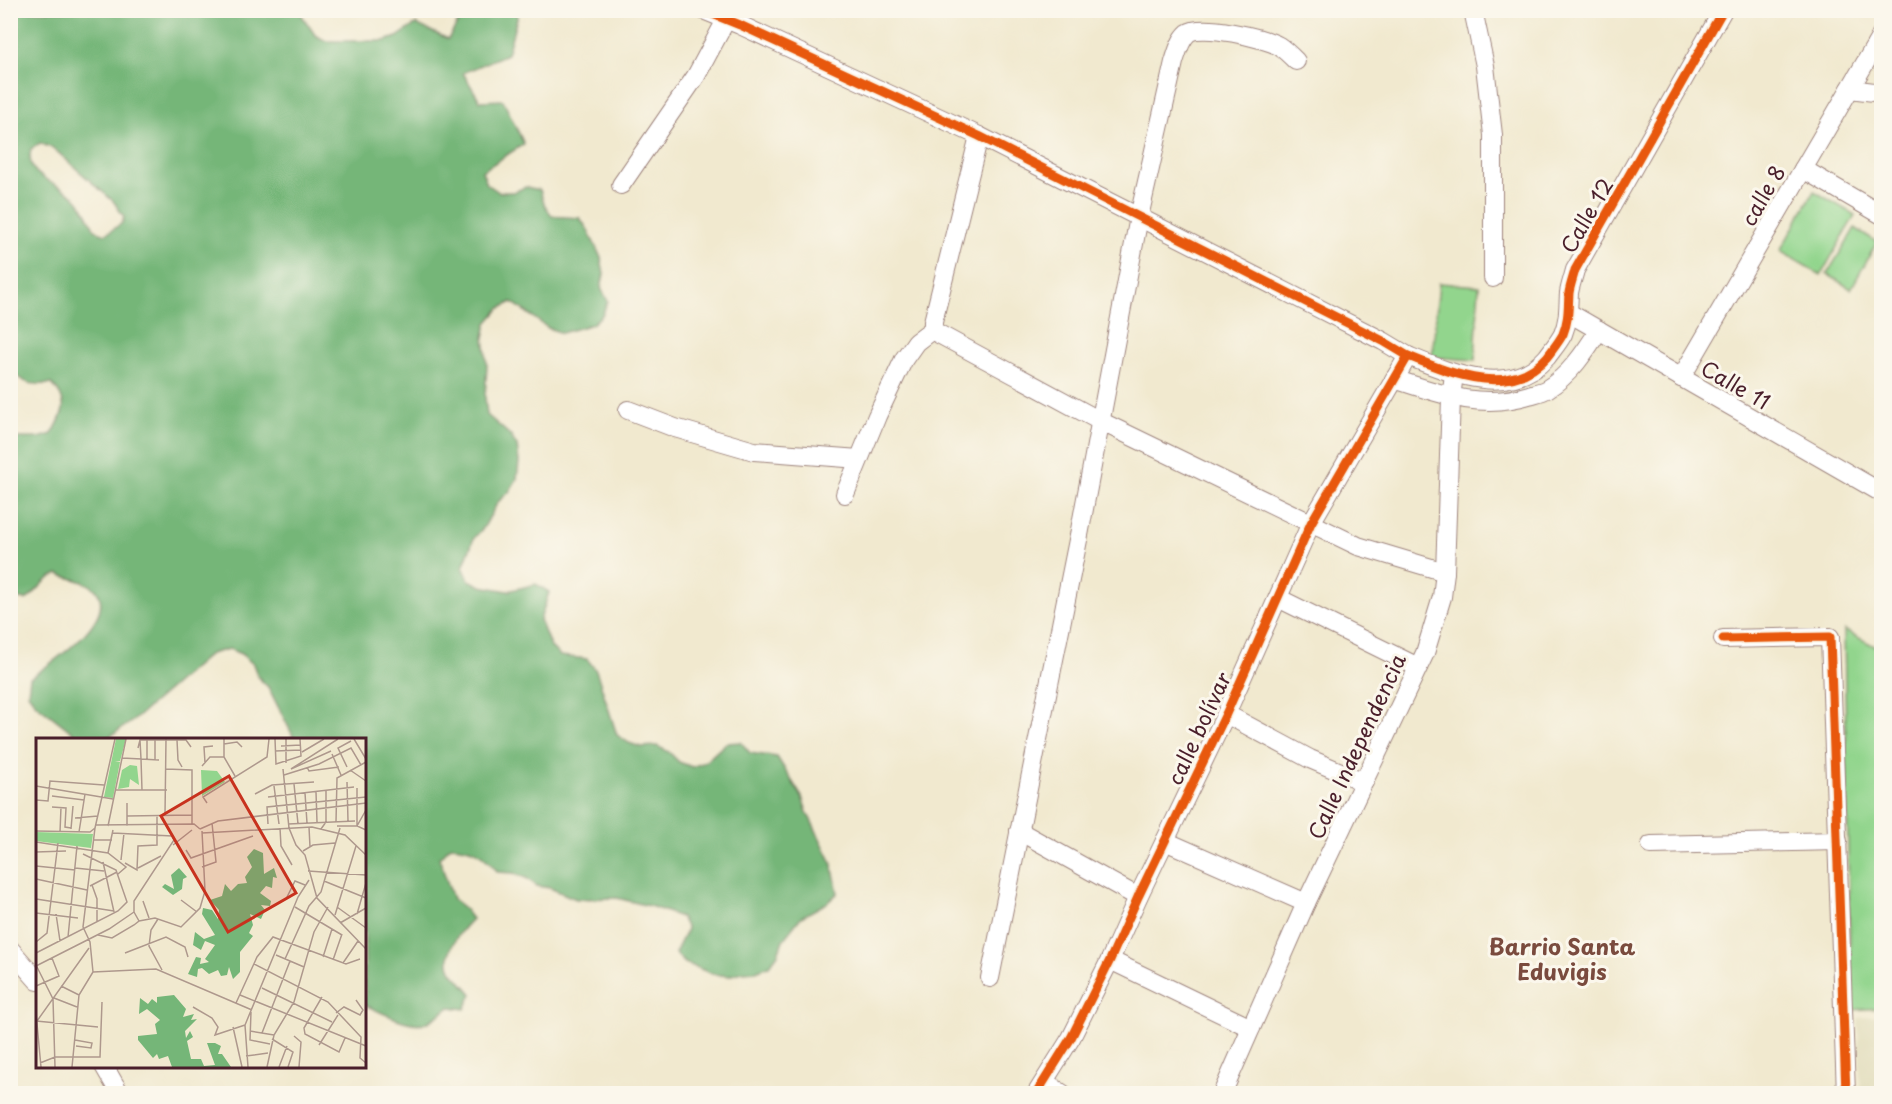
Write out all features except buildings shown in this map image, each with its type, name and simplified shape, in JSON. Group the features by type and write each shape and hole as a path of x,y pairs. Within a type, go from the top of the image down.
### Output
{"street":[{"name":"Calle 12","path":"703,10 979,136 1383,341 1408,356 1455,374 1491,380 1527,373 1540,364 1562,336 1569,313 1569,293 1575,270 1723,10"},
{"path":"1473,10 1485,66 1493,135 1492,278"},
{"path":"621,185 670,117 696,76 726,20"},
{"path":"990,978 1139,217 1174,62 1182,40 1189,32 1196,29 1238,33 1266,40 1281,47 1296,61"},
{"name":"calle 8","path":"1681,378 1881,34"},
{"path":"1872,51 1881,68"},
{"path":"1850,89 1881,93"},
{"path":"979,136 933,322 933,329 937,333 1100,421 1358,546 1445,572"},
{"path":"1803,169 1881,215"},
{"name":"Calle 11","path":"1569,313 1881,493"},
{"path":"845,494 888,390 908,352 916,342 933,329"},
{"path":"1394,379 1450,398 1494,402 1521,398 1546,390 1565,374 1583,355 1599,330"},
{"name":"calle bolívar","path":"1040,1088 1071,1038 1110,960 1226,714 1311,523 1408,356"},
{"name":"Calle Independencia","path":"1222,1094 1306,903 1425,653 1442,597 1445,572 1450,398 1455,374"},
{"path":"628,410 684,431 754,451 859,459"},
{"path":"1278,598 1418,667"},
{"path":"1723,639 1830,637 1846,1094"},
{"path":"1226,714 1310,759 1364,782"},
{"path":"1020,831 1138,897"},
{"path":"1165,841 1306,903"},
{"path":"1652,845 1838,841"},
{"path":"10,948 36,979"},
{"path":"1110,960 1251,1028"},
{"path":"105,1068 120,1094"},
{"path":"1040,1088 1063,1094"}],"shaded area":[{"path":"1881,1016 1881,1093 1861,1093 1858,1018"}],"green space":[{"path":"10,11 299,11 315,35 326,41 384,41 397,37 416,24 448,39 465,11 519,11 507,54 463,73 480,101 503,100 524,144 482,171 487,184 499,192 513,192 526,187 540,190 544,204 552,216 580,218 601,258 604,274 601,288 608,301 602,315 592,324 562,333 548,328 512,302 499,309 487,323 484,337 487,365 485,397 487,415 510,435 517,446 519,462 517,479 509,492 498,502 484,527 474,538 463,567 469,580 481,586 508,591 536,584 549,592 540,620 550,646 560,656 587,659 596,670 617,735 629,743 641,747 657,746 669,752 679,762 692,767 705,762 726,743 741,742 750,753 777,757 802,797 832,863 838,893 827,903 801,917 783,940 778,954 769,966 728,976 713,974 685,963 675,953 687,929 681,917 617,898 576,899 550,888 537,886 513,873 498,872 488,860 478,853 466,848 451,846 439,858 453,899 472,919 457,937 449,959 453,973 472,994 465,1009 450,1007 431,1020 418,1024 395,1018 366,1005 366,738 292,738 293,736 268,687 258,677 253,664 241,654 229,649 210,654 134,720 109,737 80,738 36,704 28,693 30,678 79,640 98,614 101,602 93,587 58,574 48,579 26,600 11,598 11,438 39,438 52,434 60,420 63,408 61,397 52,384 29,383 11,371","holes":["40,143 54,149 114,202 124,217 122,223 106,234 95,230 78,200 37,173 32,167 31,149"]},
{"path":"1814,191 1855,215 1821,275 1780,251"},
{"path":"1855,228 1877,242 1851,289 1827,274"},
{"path":"1439,283 1479,286 1475,360 1432,357"},
{"path":"1844,630 1882,650 1881,1008 1851,1010"}],"cycle path":[{"path":"703,10 979,136 1383,341 1408,356 1311,523 1226,714 1110,960 1071,1038 1036,1094"},
{"path":"1408,356 1461,375 1498,380 1516,377 1532,370 1547,357 1565,329 1569,293 1575,270 1723,10"},
{"path":"1723,639 1830,637 1846,1094"}],"district":[{"name":"Barrio Santa Eduvigis","path":"1562,958"}]}
